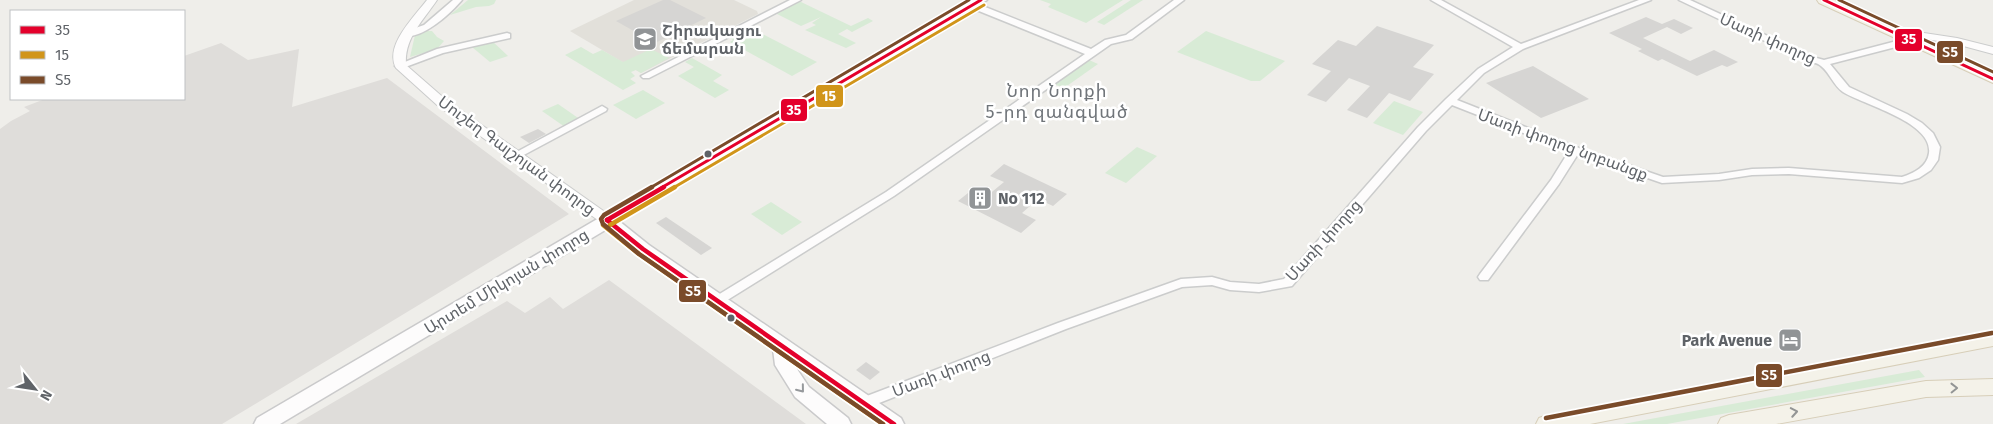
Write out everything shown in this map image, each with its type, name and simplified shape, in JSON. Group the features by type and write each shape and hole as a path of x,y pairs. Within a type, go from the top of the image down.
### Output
{"main road":[{"path":"1824,0 1993,70"},
{"path":"1846,0 1993,79"},
{"name":"Արտեմ Միկոյան փողոց","path":"264,424 977,2"},
{"name":"Մուշեղ Գալշոյան փողոց","path":"607,220 642,249 894,423"},
{"path":"1547,424 1800,374 1993,340"},
{"path":"782,346 784,365 802,392 841,424"},
{"path":"1729,424 1926,388 1993,387"}],"street":[{"path":"432,0 407,34 399,51 400,66 440,50 506,36"},
{"path":"407,34 427,27 458,0"},
{"path":"646,76 797,0"},
{"path":"717,301 890,194 1108,42 1129,37 1180,0"},
{"path":"1435,0 1520,47"},
{"name":"Մառի փողոց","path":"864,403 1062,326 1180,283 1212,281 1230,286 1259,288 1288,283 1449,101 1481,71 1520,47 1647,0"},
{"name":"Մառի փողոց","path":"1683,0 1810,59 1824,63 1918,38"},
{"path":"977,2 1092,53"},
{"path":"1918,38 1957,41 1993,51"},
{"name":"Մառի փողոց նրբանցք","path":"1449,101 1575,150 1662,180 1720,177 1752,172 1789,171 1902,180 1915,177 1930,166 1936,152 1934,142 1925,132 1900,114 1844,88 1824,63"},
{"name":"Մուշեղ Գալշոյան փողոց","path":"400,66 441,102 607,220"},
{"path":"516,155 602,109"},
{"path":"1484,277 1555,182 1575,150"}],"shaded area":[{"name":"Շիրակացու ճեմարան","path":"634,0 734,0 757,11 758,14 641,73 570,31"},
{"path":"221,43 248,60 299,49 292,107 387,78 569,214 222,424 0,424 0,129 30,111 24,107 42,100 185,100 185,56"},
{"path":"609,280 806,424 296,424 507,301 525,313 550,297 563,309"}],"green space":[{"path":"468,0 496,0 494,4 489,6 476,7 450,15"},
{"path":"1040,0 1123,0 1086,23 1048,7 1051,4"},
{"path":"1131,0 1143,0 1104,25 1097,22"},
{"path":"799,1 851,26 868,18 873,21 852,32 847,29 838,34 856,43 846,48 805,30 816,25 812,23 821,17 801,26 775,13"},
{"path":"751,28 817,62 792,76 730,42 733,40 730,38"},
{"path":"423,31 432,31 444,41 437,49 410,57 415,35"},
{"path":"1206,31 1285,61 1260,81 1251,81 1177,52"},
{"path":"491,40 508,56 490,62 472,47"},
{"path":"581,47 593,54 602,50 623,62 651,49 669,58 641,73 636,70 631,72 635,76 630,79 636,83 623,90 565,55"},
{"path":"692,58 722,75 713,81 729,90 715,98 678,76 694,67 685,62"},
{"path":"1089,60 1098,64 1064,88 1054,84"},
{"path":"643,90 665,103 636,119 613,105"},
{"path":"1394,101 1423,112 1403,135 1373,123"},
{"path":"558,104 581,120 565,127 542,111"},
{"path":"1137,147 1157,156 1126,183 1105,173"},
{"path":"771,202 802,222 782,235 751,214"},
{"path":"1919,370 1925,377 1667,424 1623,424"}],"building":[{"path":"663,0 670,0 706,18 655,43 616,21"},
{"path":"1646,17 1662,24 1674,19 1693,28 1681,34 1667,27 1643,38 1690,61 1714,50 1738,62 1727,67 1722,65 1697,76 1662,59 1658,61 1638,51 1642,49 1609,33"},
{"path":"1377,26 1434,45 1413,67 1434,74 1410,101 1389,93 1367,118 1347,110 1370,86 1349,78 1326,102 1307,95 1331,71 1312,64 1338,40 1356,46"},
{"path":"1533,66 1589,99 1541,118 1486,83"},
{"path":"538,129 546,134 529,143 520,137"},
{"name":"No 112","path":"1004,164 1067,194 1053,206 1038,199 1022,213 1036,220 1021,233 958,201 973,189 987,196 1004,182 990,176"},
{"path":"666,217 712,248 701,255 656,223"},
{"path":"866,362 880,372 870,380 856,370"}],"transit line":[{"name":"Տ5","path":"883,424 639,254 603,224 601,219 604,215 969,0"},
{"name":"35","path":"607,220 981,0"},
{"name":"35","path":"1824,0 1993,79"},
{"name":"Տ5","path":"1839,0 1993,72"},
{"name":"15","path":"610,225 984,5"},
{"name":"35","path":"607,220 643,249 894,424"},
{"name":"15","path":"603,225 639,254 883,424"},
{"name":"Տ5","path":"1546,418 1992,333"}],"place":[{"name":"Շիրակացու ճեմարան","path":"645,39"},
{"name":"No 112","path":"980,198"},
{"name":"Park Avenue","path":"1790,340"}],"district":[{"name":"Նոր Նորքի 5-րդ զանգված","path":"1057,101"}]}
